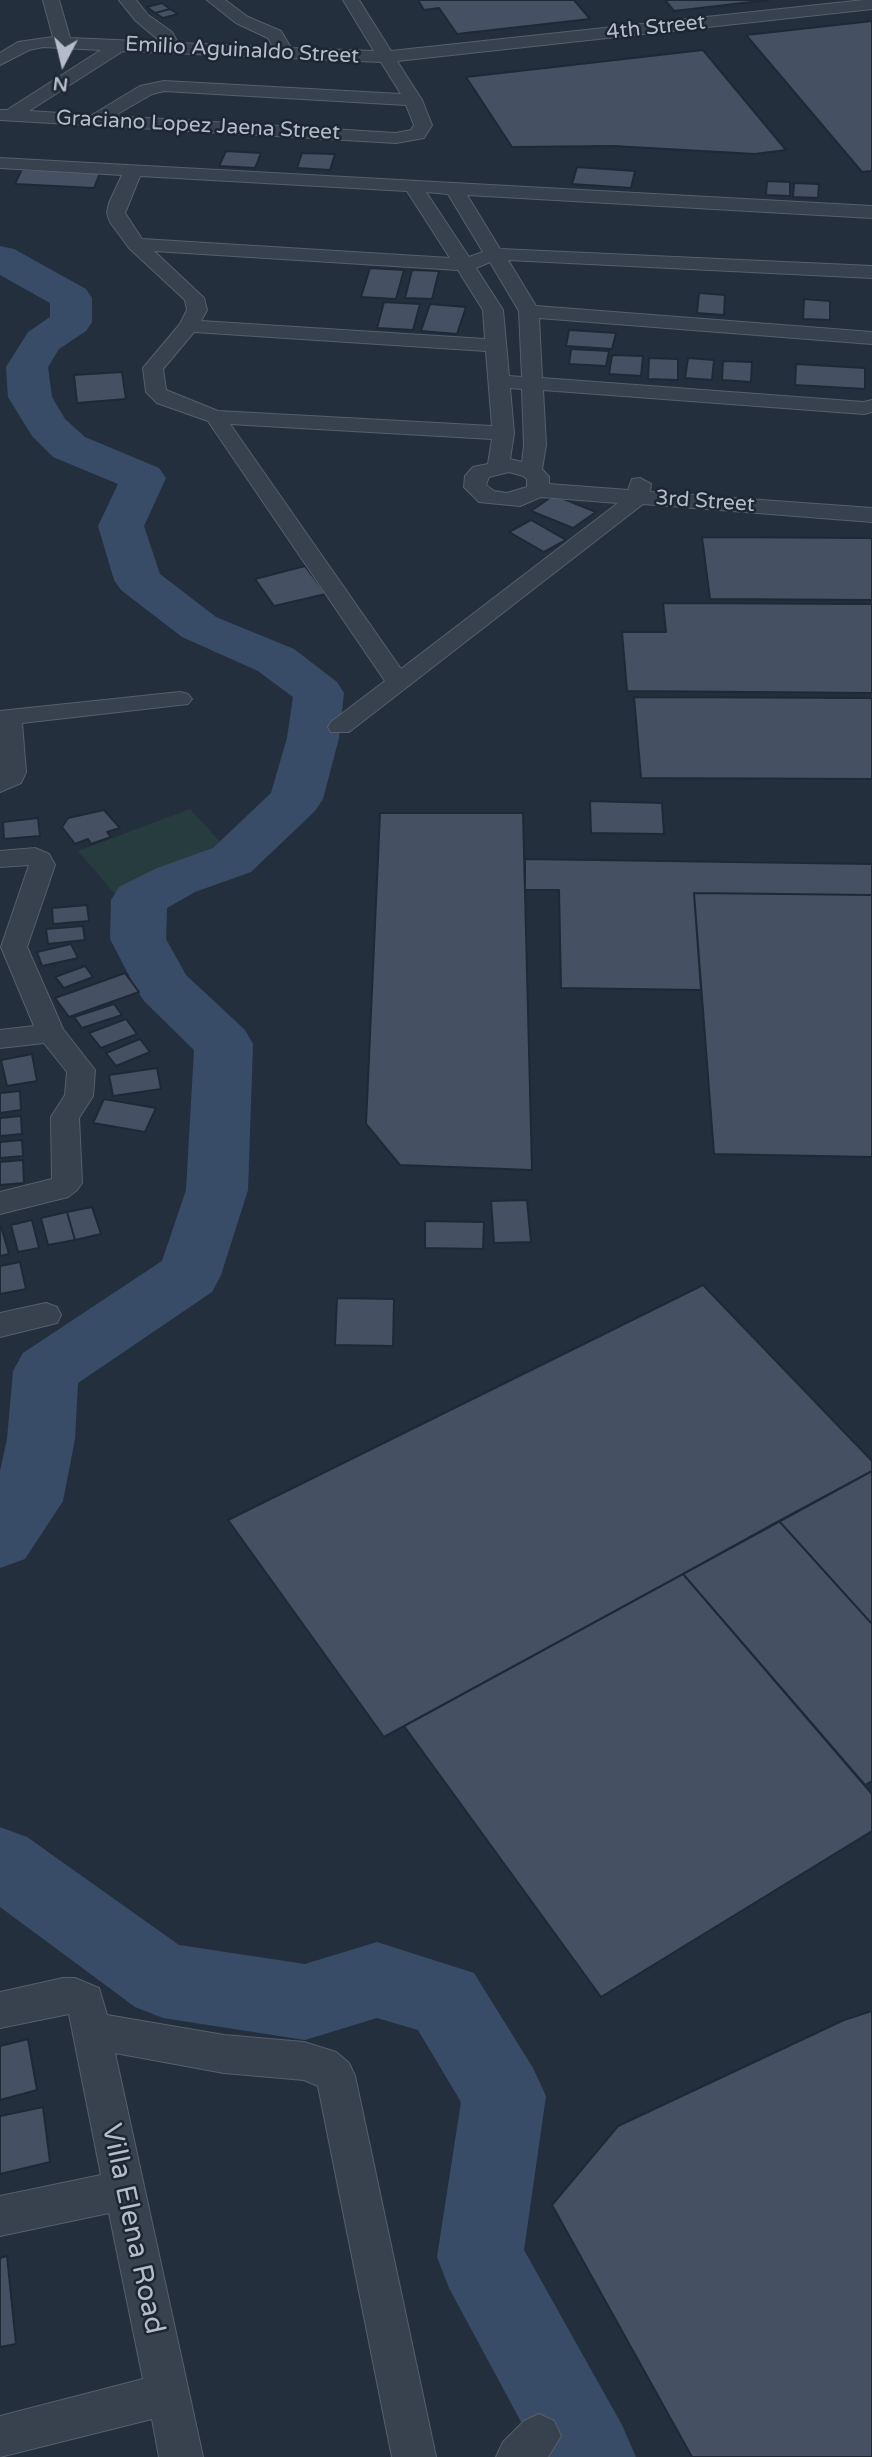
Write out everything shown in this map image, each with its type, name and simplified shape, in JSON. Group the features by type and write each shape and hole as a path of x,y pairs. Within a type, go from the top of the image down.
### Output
{"street":[{"path":"51,0 63,43"},
{"path":"127,0 142,18 166,36 172,48"},
{"path":"215,0 242,20 275,35 285,53"},
{"path":"348,1 413,100"},
{"name":"4th Street","path":"440,52 872,4"},
{"name":"Emilio Aguinaldo Street","path":"0,60 24,46 43,42 385,57 440,52"},
{"path":"5,116 120,45"},
{"path":"96,120 146,90 163,86 413,100"},
{"name":"Graciano Lopez Jaena Street","path":"5,116 396,138 409,137 423,130 413,100"},
{"path":"0,163 872,212"},
{"path":"134,170 116,214 136,244 194,298 197,310 189,326 153,368 156,392 164,398 215,417 503,433"},
{"path":"413,186 493,310 503,433 498,466"},
{"path":"454,188 529,312 536,479 520,499 487,497 475,487 476,476 498,466 536,479"},
{"path":"136,244 466,265 494,254 872,272"},
{"path":"529,312 872,338"},
{"path":"189,326 495,346"},
{"path":"499,381 864,408 872,406"},
{"path":"215,417 399,683"},
{"name":"3rd Street","path":"536,479 872,515"},
{"path":"340,727 639,491"},
{"name":"3rd Street","path":"639,491 872,500"},
{"path":"0,784 12,778 14,772 4,718 180,699"},
{"path":"0,859 35,856 42,864 7,948 51,1032 81,1070 79,1096 65,1117 67,1183 58,1190 0,1203"},
{"path":"0,1039 51,1032"},
{"path":"0,1325 46,1315"},
{"path":"0,2010 63,1996 75,1996 88,2016 224,2054 321,2065 335,2076 414,2457"},
{"name":"Villa Elena Road","path":"88,2016 181,2457"},
{"path":"0,2216 124,2190"},
{"path":"0,2438 166,2394"}],"green space":[{"path":"190,809 228,850 114,893 78,851"}],"building":[{"path":"418,0 574,0 590,19 457,34 439,8 424,10"},
{"path":"665,0 769,0 674,11"},
{"path":"162,3 170,9 155,13 147,7"},
{"path":"170,9 178,14 163,18 155,13"},
{"path":"872,21 872,171 862,172 746,35"},
{"path":"703,50 786,150 755,154 613,146 512,147 466,77"},
{"path":"226,151 261,153 255,168 219,166"},
{"path":"302,153 335,154 330,170 297,168"},
{"path":"577,167 635,171 631,188 572,184"},
{"path":"22,169 100,173 94,188 15,184"},
{"path":"767,181 790,182 790,196 766,195"},
{"path":"794,183 819,184 818,198 793,197"},
{"path":"370,268 404,270 396,299 361,297"},
{"path":"412,270 439,271 432,299 405,298"},
{"path":"699,293 725,295 724,315 697,313"},
{"path":"804,299 830,301 830,320 803,319"},
{"path":"384,302 420,304 413,330 377,328"},
{"path":"430,304 466,307 457,334 421,331"},
{"path":"569,330 616,333 612,349 566,346"},
{"path":"571,349 609,351 606,366 569,364"},
{"path":"612,355 643,356 641,376 609,374"},
{"path":"649,358 678,359 678,380 648,379"},
{"path":"688,358 714,360 712,380 685,378"},
{"path":"723,361 752,362 751,382 722,380"},
{"path":"796,364 865,368 865,389 795,385"},
{"path":"122,372 126,399 77,403 74,375"},
{"path":"554,495 596,512 573,528 531,511"},
{"path":"531,520 566,540 544,552 509,532"},
{"path":"702,537 872,538 872,600 710,599"},
{"path":"305,566 326,594 274,606 255,579"},
{"path":"663,603 872,604 872,693 627,691 622,632 666,632"},
{"path":"634,697 872,698 872,779 641,778"},
{"path":"590,801 662,803 664,834 591,833"},
{"path":"104,810 120,828 107,832 111,837 91,844 88,839 75,844 62,827 68,818"},
{"path":"380,813 523,813 532,1170 400,1165 366,1124"},
{"path":"38,818 40,836 4,839 3,822"},
{"path":"525,859 872,864 872,895 694,893 701,990 561,988 559,890 525,890"},
{"path":"694,893 872,895 872,1157 714,1154"},
{"path":"87,905 89,921 53,924 52,908"},
{"path":"83,926 85,940 48,944 46,929"},
{"path":"71,944 78,958 42,966 37,952"},
{"path":"85,966 93,977 64,988 55,977"},
{"path":"125,973 139,992 69,1017 55,998"},
{"path":"114,1004 122,1015 82,1028 74,1017"},
{"path":"126,1019 137,1034 101,1048 89,1033"},
{"path":"140,1039 150,1052 116,1066 106,1053"},
{"path":"32,1054 37,1081 7,1086 1,1060"},
{"path":"157,1068 161,1089 113,1096 109,1075"},
{"path":"20,1091 21,1110 0,1113 0,1093"},
{"path":"104,1099 156,1108 145,1132 93,1123"},
{"path":"21,1116 22,1134 0,1136 0,1118"},
{"path":"22,1140 23,1156 0,1158 0,1142"},
{"path":"23,1160 24,1183 0,1185 0,1162"},
{"path":"527,1200 531,1242 494,1243 491,1201"},
{"path":"92,1207 101,1234 75,1240 67,1212"},
{"path":"67,1212 75,1240 48,1245 41,1218"},
{"path":"32,1220 39,1248 18,1252 11,1225"},
{"path":"425,1221 484,1222 483,1249 425,1248"},
{"path":"0,1227 9,1254 0,1256"},
{"path":"20,1262 26,1289 0,1294 0,1266"},
{"path":"703,1285 872,1461 872,1471 384,1737 228,1520"},
{"path":"337,1298 394,1299 393,1346 335,1345"},
{"path":"872,1471 872,1624 779,1521"},
{"path":"779,1521 872,1624 872,1781 865,1785 683,1574"},
{"path":"683,1574 872,1794 872,1831 601,1997 404,1726"},
{"path":"872,2011 872,2457 692,2457 552,2205 618,2126 844,2020"},
{"path":"28,2039 37,2090 0,2100 0,2046"},
{"path":"43,2107 50,2162 0,2174 0,2116"},
{"path":"7,2256 16,2344 0,2347 0,2258"}],"waterway":[{"path":"0,258 71,298 71,322 43,341 27,367 30,397 48,427 69,447 143,478 121,526 138,580 199,627 276,660 319,693 313,738 296,799 232,860 176,880 139,900 138,939 164,987 224,1044 217,1190 189,1275 46,1371 41,1439 28,1501 0,1539"},
{"path":"0,1862 163,1980 305,2002 377,1980 445,2000 504,2096 480,2257 590,2457"}]}
